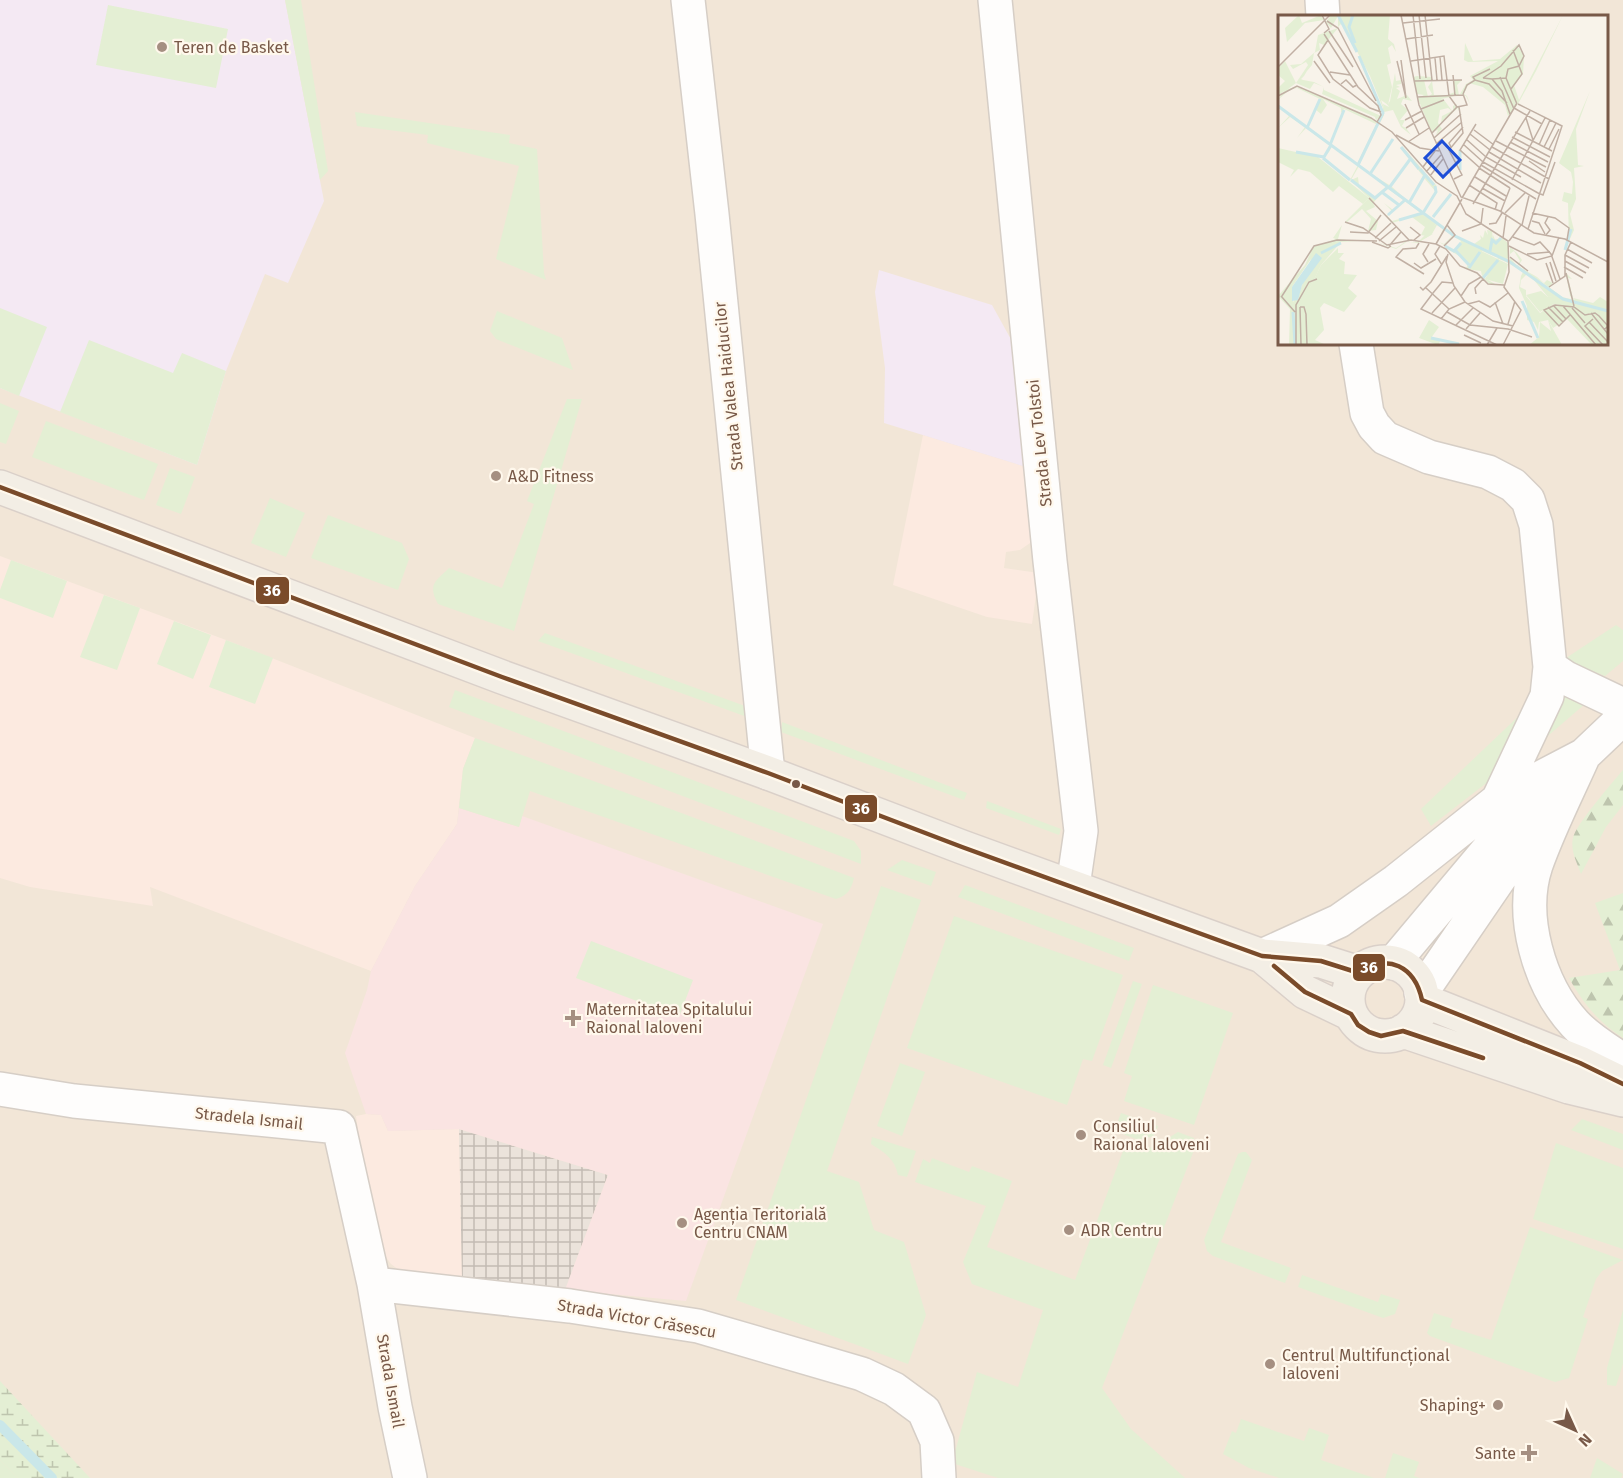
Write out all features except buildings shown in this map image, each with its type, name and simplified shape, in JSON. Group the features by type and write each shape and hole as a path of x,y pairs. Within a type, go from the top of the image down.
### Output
{"main road":[{"path":"0,487 502,677 1262,956 1322,961 1359,973"},
{"path":"1262,956 1305,992 1351,1014"},
{"path":"1376,963 1401,965 1418,982 1422,996 1418,1015 1412,1024 1403,1031 1381,1036 1368,1032 1358,1025 1351,1014 1348,1001 1349,989 1359,973 1376,963"},
{"path":"1422,996 1623,1084"},
{"path":"1403,1031 1569,1087 1623,1100"}],"street":[{"name":"Strada Valea Haiducilor","path":"688,0 712,214 768,773"},
{"name":"Strada Lev Tolstoi","path":"994,0 1050,561 1081,831 1073,886"},
{"path":"1322,0 1323,15"},
{"path":"1356,345 1367,413 1374,426 1385,438 1429,457 1488,472 1512,485 1528,501 1536,525 1550,667 1547,696 1498,800"},
{"path":"1550,667 1566,678 1623,705"},
{"path":"1422,996 1584,755 1623,718"},
{"path":"1262,956 1339,921 1396,881 1498,800 1584,755"},
{"path":"1584,755 1536,867 1530,899 1531,934 1540,964 1557,998 1575,1024 1597,1043 1623,1060"},
{"path":"1393,963 1554,771"},
{"name":"Stradela Ismail","path":"0,1089 74,1101 339,1127 374,1284"},
{"name":"Strada Ismail","path":"374,1284 410,1478"},
{"name":"Strada Victor Crăsescu","path":"374,1284 570,1306 698,1326 862,1374 894,1389 924,1411 937,1441 939,1478"}],"shaded area":[{"path":"0,0 1623,0 1623,1478 0,1478"},
{"path":"0,0 285,0 324,201 288,283 265,274 226,371 197,465 0,388"},
{"path":"879,270 992,305 1013,343 1026,467 884,423 885,368 875,292"},
{"path":"923,435 1026,467 1033,541 1020,550 1006,552 1004,568 1039,573 1032,624 987,617 893,585"},
{"path":"0,556 226,640 475,738 463,769 457,824 415,886 371,971 150,887 153,906 30,887 0,878"},
{"name":"Maternitatea Spitalului Raional Ialoveni","path":"459,808 519,827 522,816 823,924 686,1301 565,1290 608,1175 459,1129 388,1131 381,1115 366,1114 345,1053 367,990 371,971 415,886 457,824"},
{"path":"381,1115 388,1131 459,1129 462,1279 407,1276 391,1264 373,1239 356,1116"},
{"path":"459,1129 608,1175 565,1290 462,1279"}],"green space":[{"path":"285,0 301,0 328,171 320,180"},
{"name":"Teren de Basket","path":"108,5 228,29 216,88 96,65"},
{"path":"355,112 510,135 509,143 537,149 546,280 496,259 519,166 427,143 428,135 357,126"},
{"path":"0,308 47,327 19,396 0,388"},
{"path":"497,311 562,338 573,370 496,339 490,331"},
{"path":"89,340 173,373 182,353 226,371 197,465 60,412"},
{"path":"567,399 582,399 514,631 438,604 433,592 434,583 449,568 502,588 534,504 527,501"},
{"path":"0,403 19,411 6,444 0,442"},
{"path":"46,421 158,464 144,500 32,457"},
{"path":"170,468 195,477 181,514 156,505"},
{"path":"270,498 305,513 286,557 251,543"},
{"path":"328,515 402,543 409,559 398,590 311,558"},
{"path":"11,560 67,581 53,618 0,598 0,590"},
{"path":"104,595 140,608 117,670 80,657"},
{"path":"174,621 211,635 193,679 157,664"},
{"path":"1616,625 1623,630 1623,661 1605,676 1563,660"},
{"path":"545,633 745,706 747,717 538,641"},
{"path":"226,640 273,658 255,704 209,687"},
{"path":"1565,688 1585,704 1535,747"},
{"path":"455,690 854,841 861,851 861,864 449,707"},
{"path":"1526,709 1498,774 1431,826 1421,809"},
{"path":"782,722 967,793 964,800 781,732"},
{"path":"475,738 854,878 852,886 846,894 836,899 530,791 519,827 459,808 463,769"},
{"path":"1623,770 1623,805 1606,827 1581,874 1572,847 1575,832"},
{"path":"987,801 1061,829 1059,835 986,808"},
{"path":"902,860 936,872 931,886 887,870"},
{"path":"965,885 1134,948 1129,961 958,897"},
{"path":"881,886 921,900 827,1171 859,1182 874,1230 904,1242 926,1315 908,1364 736,1300"},
{"path":"1623,893 1623,1038 1592,1011 1569,978 1620,970 1595,903"},
{"path":"954,916 1123,975 1092,1061 1083,1059 1067,1105 907,1048"},
{"path":"591,941 693,980 679,1017 576,978"},
{"path":"1133,981 1142,984 1111,1068 1103,1065"},
{"path":"1153,985 1233,1013 1194,1125 1124,1101 1132,1076 1124,1073"},
{"path":"900,1063 925,1072 902,1136 877,1126"},
{"path":"1121,1113 1158,1126 1154,1136 1139,1140 1114,1131"},
{"path":"1582,1119 1623,1134 1623,1150 1571,1130"},
{"path":"1178,1132 1194,1138 1194,1150 1102,1388 1131,1429 1185,1478 998,1478 952,1463 977,1372 1018,1387 1043,1310 972,1284 963,1262 986,1206 915,1182 923,1159 930,1163 932,1158 969,1172 972,1166 1012,1181 987,1247 1075,1280 1123,1151 1145,1149"},
{"path":"872,1137 916,1151 907,1177 898,1175 892,1160 871,1144"},
{"path":"1556,1143 1623,1168 1623,1249 1533,1219"},
{"path":"1246,1152 1252,1160 1221,1242 1291,1268 1285,1283 1213,1256 1207,1251 1204,1240 1238,1154"},
{"path":"1530,1227 1623,1260 1602,1271 1596,1279 1583,1317 1588,1319 1569,1378 1555,1382 1427,1333 1434,1313 1453,1319 1450,1327 1491,1340"},
{"path":"1302,1275 1378,1302 1381,1294 1400,1300 1395,1314 1383,1318 1298,1287"},
{"path":"1623,1310 1623,1364 1616,1386 1607,1385 1607,1368"},
{"path":"0,1381 90,1478 18,1478 0,1460"},
{"path":"1241,1419 1304,1441 1309,1428 1329,1435 1321,1460 1374,1478 1279,1478 1249,1468 1223,1454 1232,1431 1236,1433"},
{"path":"1393,1453 1419,1462 1414,1476 1419,1478 1385,1478"},
{"path":"1597,1458 1623,1474 1621,1478 1590,1478"},
{"path":"0,1460 18,1478 0,1478"}],"waterway":[{"path":"0,1425 52,1478"}],"transit line":[{"name":"36","path":"0,487 502,677 1262,956 1321,961 1359,973 1380,964 1399,966 1413,979 1422,1000 1580,1063 1623,1084"},
{"name":"36","path":"1274,966 1305,992 1351,1014 1358,1025 1369,1032 1381,1036 1403,1031 1483,1058"}],"place":[{"name":"Teren de Basket","path":"162,47"},
{"name":"A&D Fitness","path":"496,476"},
{"name":"Maternitatea Spitalului Raional Ialoveni","path":"573,1018"},
{"name":"Consiliul Raional Ialoveni","path":"1081,1135"},
{"name":"Agenția Teritorială Centru CNAM","path":"682,1223"},
{"name":"ADR Centru","path":"1069,1230"},
{"name":"Centrul Multifuncțional Ialoveni","path":"1270,1364"},
{"name":"Shaping+","path":"1498,1405"},
{"name":"Sante","path":"1529,1453"}]}
